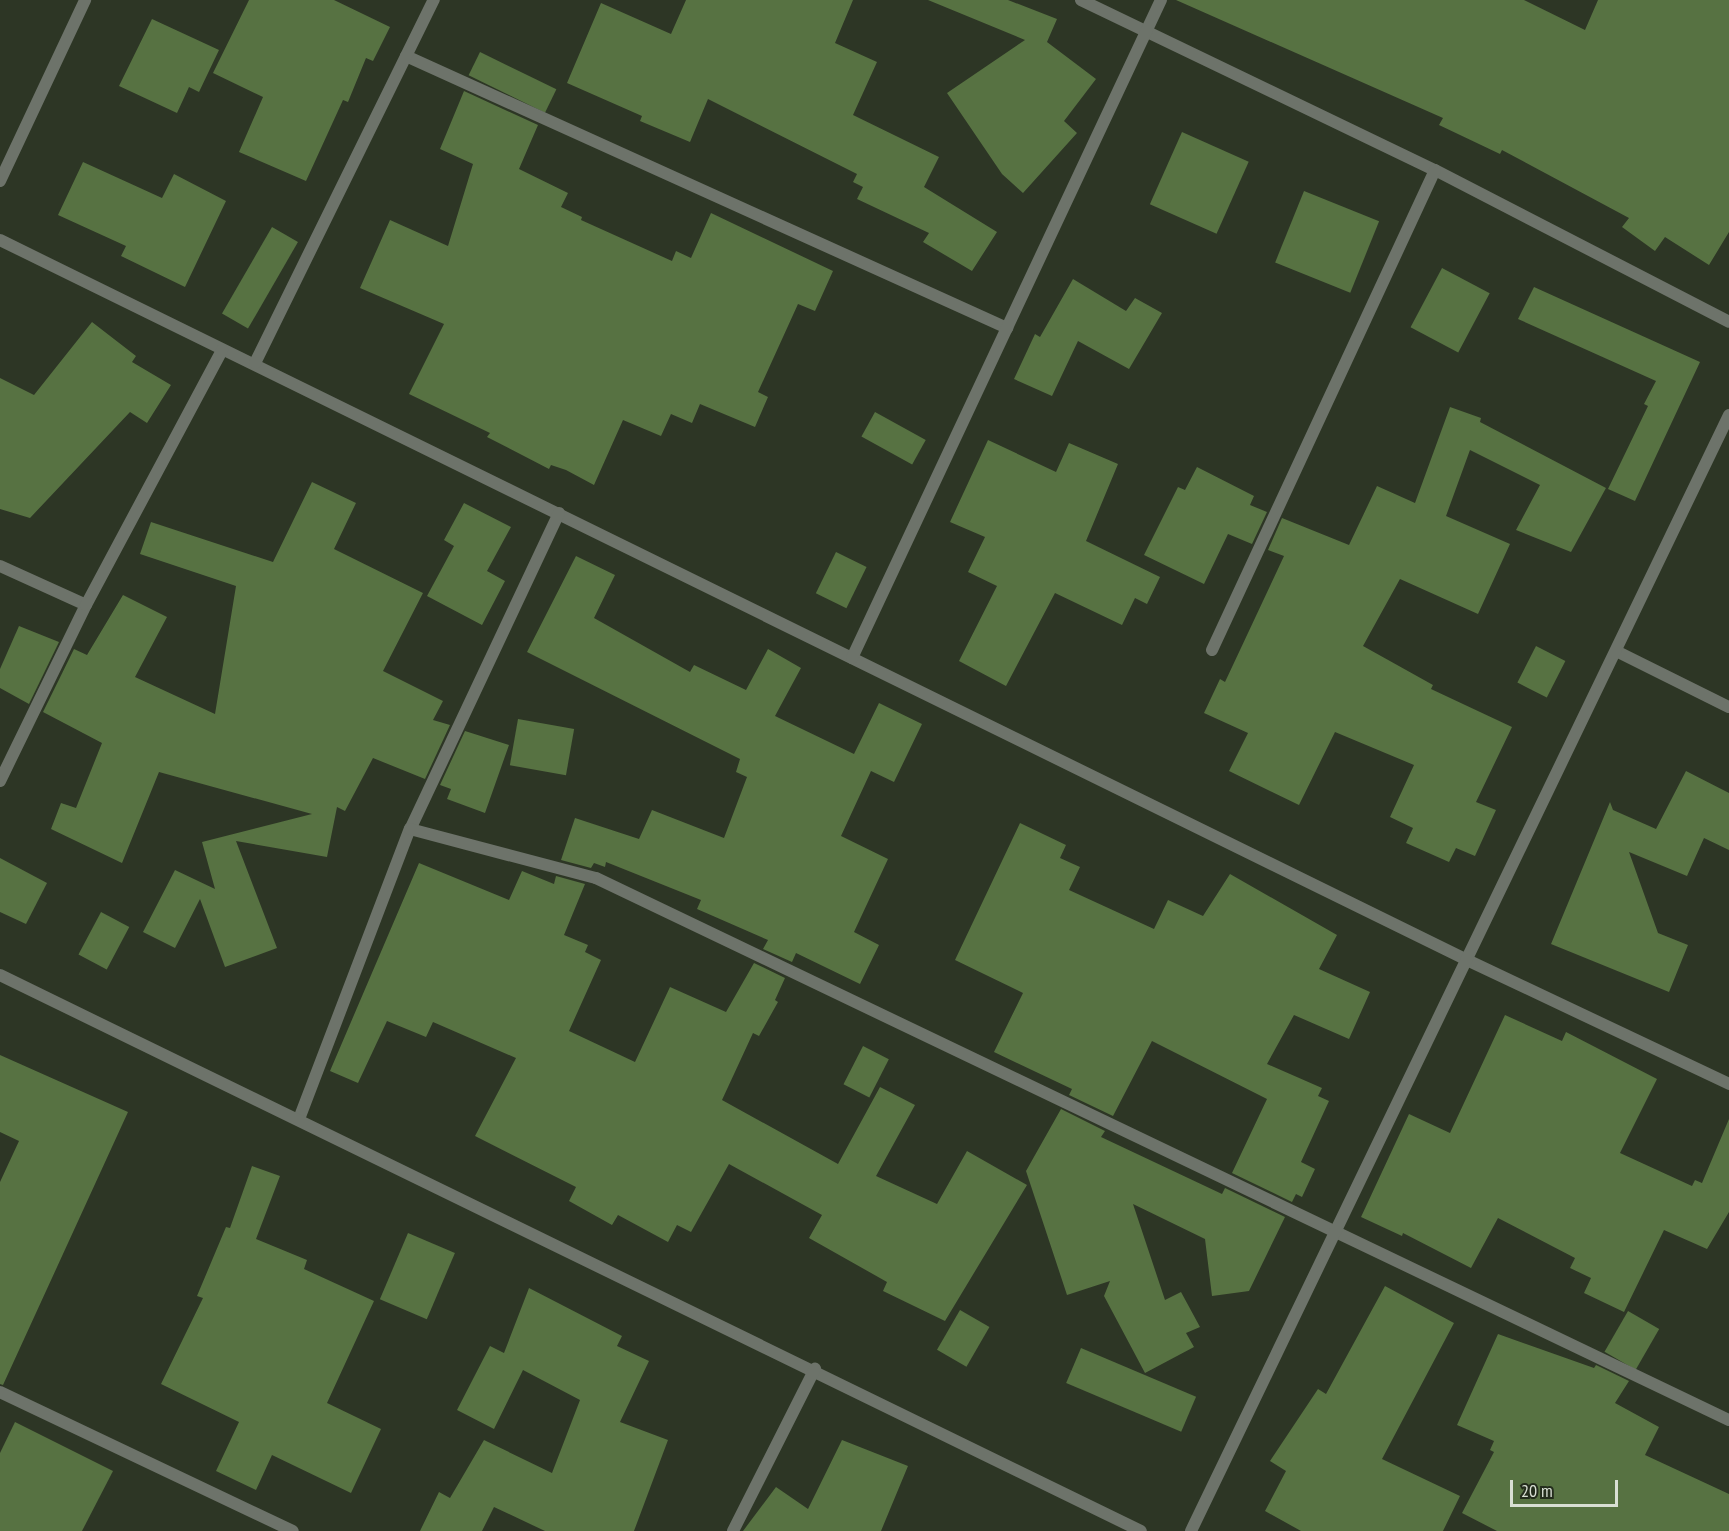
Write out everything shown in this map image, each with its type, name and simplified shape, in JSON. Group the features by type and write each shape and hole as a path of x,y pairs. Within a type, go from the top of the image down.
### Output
{"street":[{"path":"0,181 85,0"},
{"path":"255,363 434,0"},
{"path":"1081,0 1435,170 1729,322"},
{"path":"852,658 1161,0"},
{"path":"406,56 1007,328"},
{"path":"1212,650 1435,170"},
{"path":"0,240 222,350 255,363 1467,960 1729,1084"},
{"path":"0,781 86,605 222,350"},
{"path":"1191,1531 1729,415"},
{"path":"299,1119 410,829 559,513"},
{"path":"0,566 86,605"},
{"path":"1616,651 1729,707"},
{"path":"410,829 596,878 1335,1234 1729,1420"},
{"path":"0,975 815,1369 1141,1531"},
{"path":"733,1531 815,1369"},
{"path":"0,1392 293,1531"}],"building":[{"path":"249,0 334,0 390,27 373,61 366,58 348,102 343,100 306,181 239,152 263,97 213,73"},
{"path":"686,0 853,0 835,43 877,62 853,115 939,157 924,187 997,232 972,271 923,242 929,233 857,199 863,187 853,182 857,174 708,99 690,142 640,121 642,116 567,83 601,3 671,34"},
{"path":"928,0 1008,0 1057,19 1047,42 1096,79 1064,121 1077,133 1023,193 1002,174 947,93 1025,40"},
{"path":"1176,0 1524,0 1585,30 1598,0 1729,0 1729,232 1709,265 1665,237 1655,251 1622,227 1629,218 1502,150 1500,154 1439,125 1443,118"},
{"path":"152,19 219,50 199,92 189,87 177,113 119,86"},
{"path":"480,52 556,89 545,113 469,75"},
{"path":"464,91 538,125 519,169 568,193 561,207 582,217 581,220 672,261 676,251 691,258 711,213 833,271 815,311 798,304 758,392 768,397 755,427 700,404 692,423 671,414 661,436 623,420 594,485 566,470 551,465 549,469 487,437 490,433 409,394 444,324 360,288 390,220 448,246 473,164 440,149"},
{"path":"1182,132 1249,162 1217,234 1150,204"},
{"path":"83,162 162,198 174,174 226,201 185,287 121,256 126,246 58,215"},
{"path":"1304,191 1379,221 1350,293 1275,262"},
{"path":"272,227 298,242 248,329 222,314"},
{"path":"1442,268 1490,293 1458,353 1411,327"},
{"path":"1073,279 1126,311 1135,298 1162,313 1129,369 1078,341 1052,396 1014,379 1035,334 1040,337"},
{"path":"1534,287 1700,362 1635,501 1608,489 1648,406 1644,404 1656,381 1518,319"},
{"path":"92,322 136,356 132,362 171,385 147,423 130,412 30,518 0,509 0,378 34,395"},
{"path":"1450,407 1481,418 1480,422 1606,488 1571,552 1516,530 1540,485 1470,450 1446,516 1510,544 1478,614 1400,579 1363,646 1433,685 1431,689 1512,727 1476,802 1496,810 1475,856 1456,848 1449,862 1406,843 1413,828 1390,817 1414,765 1335,732 1299,805 1229,771 1248,733 1204,713 1220,679 1225,682 1284,556 1268,550 1282,518 1349,545 1377,486 1415,503"},
{"path":"875,412 926,440 912,465 861,436"},
{"path":"988,440 1056,472 1069,443 1118,464 1086,541 1160,577 1147,604 1135,598 1122,625 1055,593 1006,686 959,661 997,586 968,572 985,537 950,522"},
{"path":"1197,467 1254,496 1250,505 1267,512 1252,544 1228,534 1204,584 1144,555 1178,487 1185,490"},
{"path":"312,482 356,503 334,549 423,593 383,671 443,701 433,720 450,725 425,779 373,758 345,811 337,807 327,857 236,841 277,948 225,967 200,899 175,948 143,932 175,870 215,889 202,842 312,814 159,772 122,863 51,829 61,803 76,808 102,743 43,712 74,649 87,655 123,595 167,617 135,677 215,714 236,586 140,554 151,522 273,562"},
{"path":"464,503 511,527 487,571 505,581 482,625 427,596 454,546 444,540"},
{"path":"836,552 867,567 846,608 816,593"},
{"path":"576,556 615,575 594,618 690,672 694,665 746,690 768,649 801,668 775,716 854,754 879,703 922,724 894,782 871,771 841,836 888,859 854,932 879,945 860,984 796,953 792,962 763,949 768,940 697,909 701,900 606,862 605,867 594,863 591,868 561,860 575,818 639,839 652,810 724,838 747,777 736,772 740,759 527,652"},
{"path":"19,626 59,642 29,704 0,688 0,669"},
{"path":"1536,646 1565,661 1547,698 1517,683"},
{"path":"518,719 574,729 566,775 510,765"},
{"path":"465,731 509,745 485,813 447,799 451,789 440,785"},
{"path":"1686,771 1729,793 1729,850 1704,838 1687,876 1629,852 1658,933 1688,945 1669,992 1551,944 1610,802 1613,810 1656,829"},
{"path":"1020,823 1066,845 1060,858 1080,867 1069,890 1154,929 1168,900 1203,916 1230,874 1337,935 1319,969 1370,992 1349,1039 1294,1015 1267,1064 1322,1088 1318,1096 1329,1101 1301,1162 1315,1169 1302,1197 1296,1194 1292,1202 1232,1173 1267,1099 1152,1041 1113,1116 1069,1095 1072,1089 994,1052 1023,993 955,960"},
{"path":"0,858 47,883 26,924 0,912"},
{"path":"419,863 509,900 522,871 554,884 556,876 585,884 564,935 588,945 585,952 601,960 569,1031 635,1062 670,987 726,1012 754,963 785,978 775,1000 778,1002 759,1036 753,1033 722,1100 838,1164 880,1087 915,1105 876,1176 937,1204 967,1151 1027,1185 945,1321 883,1291 887,1282 809,1238 822,1215 729,1164 691,1232 677,1225 668,1242 618,1215 612,1225 569,1201 576,1187 475,1136 516,1058 433,1022 426,1037 387,1021 358,1083 330,1071"},
{"path":"101,912 129,927 107,969 78,954"},
{"path":"1505,1015 1562,1041 1566,1032 1657,1079 1620,1153 1692,1186 1695,1180 1702,1183 1729,1119 1729,1212 1707,1249 1664,1230 1624,1312 1584,1293 1591,1278 1570,1268 1575,1258 1498,1218 1471,1268 1403,1233 1402,1236 1361,1217 1409,1114 1450,1133"},
{"path":"863,1046 889,1059 869,1097 843,1084"},
{"path":"0,1055 128,1112 3,1385 0,1384 0,1182 19,1141 0,1132"},
{"path":"1061,1109 1105,1131 1101,1137 1222,1194 1225,1188 1285,1217 1249,1291 1212,1296 1205,1239 1133,1204 1165,1300 1181,1292 1200,1327 1186,1333 1194,1347 1145,1373 1104,1296 1110,1281 1067,1295 1026,1171"},
{"path":"252,1166 280,1176 256,1239 307,1260 304,1269 374,1301 327,1403 381,1429 351,1493 272,1455 256,1490 216,1471 239,1422 161,1384 203,1298 197,1296 226,1227 230,1228"},
{"path":"408,1233 455,1253 427,1319 380,1299"},
{"path":"1385,1286 1454,1323 1382,1459 1460,1496 1443,1531 1301,1531 1265,1511 1286,1471 1270,1461 1318,1389 1326,1394"},
{"path":"529,1288 622,1336 617,1346 649,1361 620,1422 668,1440 634,1531 545,1531 494,1507 482,1531 420,1531 439,1492 450,1498 484,1440 552,1473 580,1400 523,1370 494,1429 457,1410 490,1346 504,1353"},
{"path":"960,1310 989,1327 966,1367 937,1350"},
{"path":"1628,1311 1659,1329 1636,1370 1604,1352"},
{"path":"1498,1334 1594,1368 1596,1365 1629,1381 1615,1403 1659,1427 1645,1455 1729,1494 1729,1531 1497,1531 1462,1513 1494,1452 1490,1450 1494,1441 1457,1425"},
{"path":"1081,1348 1196,1397 1181,1432 1066,1383"},
{"path":"15,1422 113,1471 82,1531 0,1531 0,1453"},
{"path":"842,1440 908,1466 881,1531 743,1531 776,1487 808,1509"}]}
